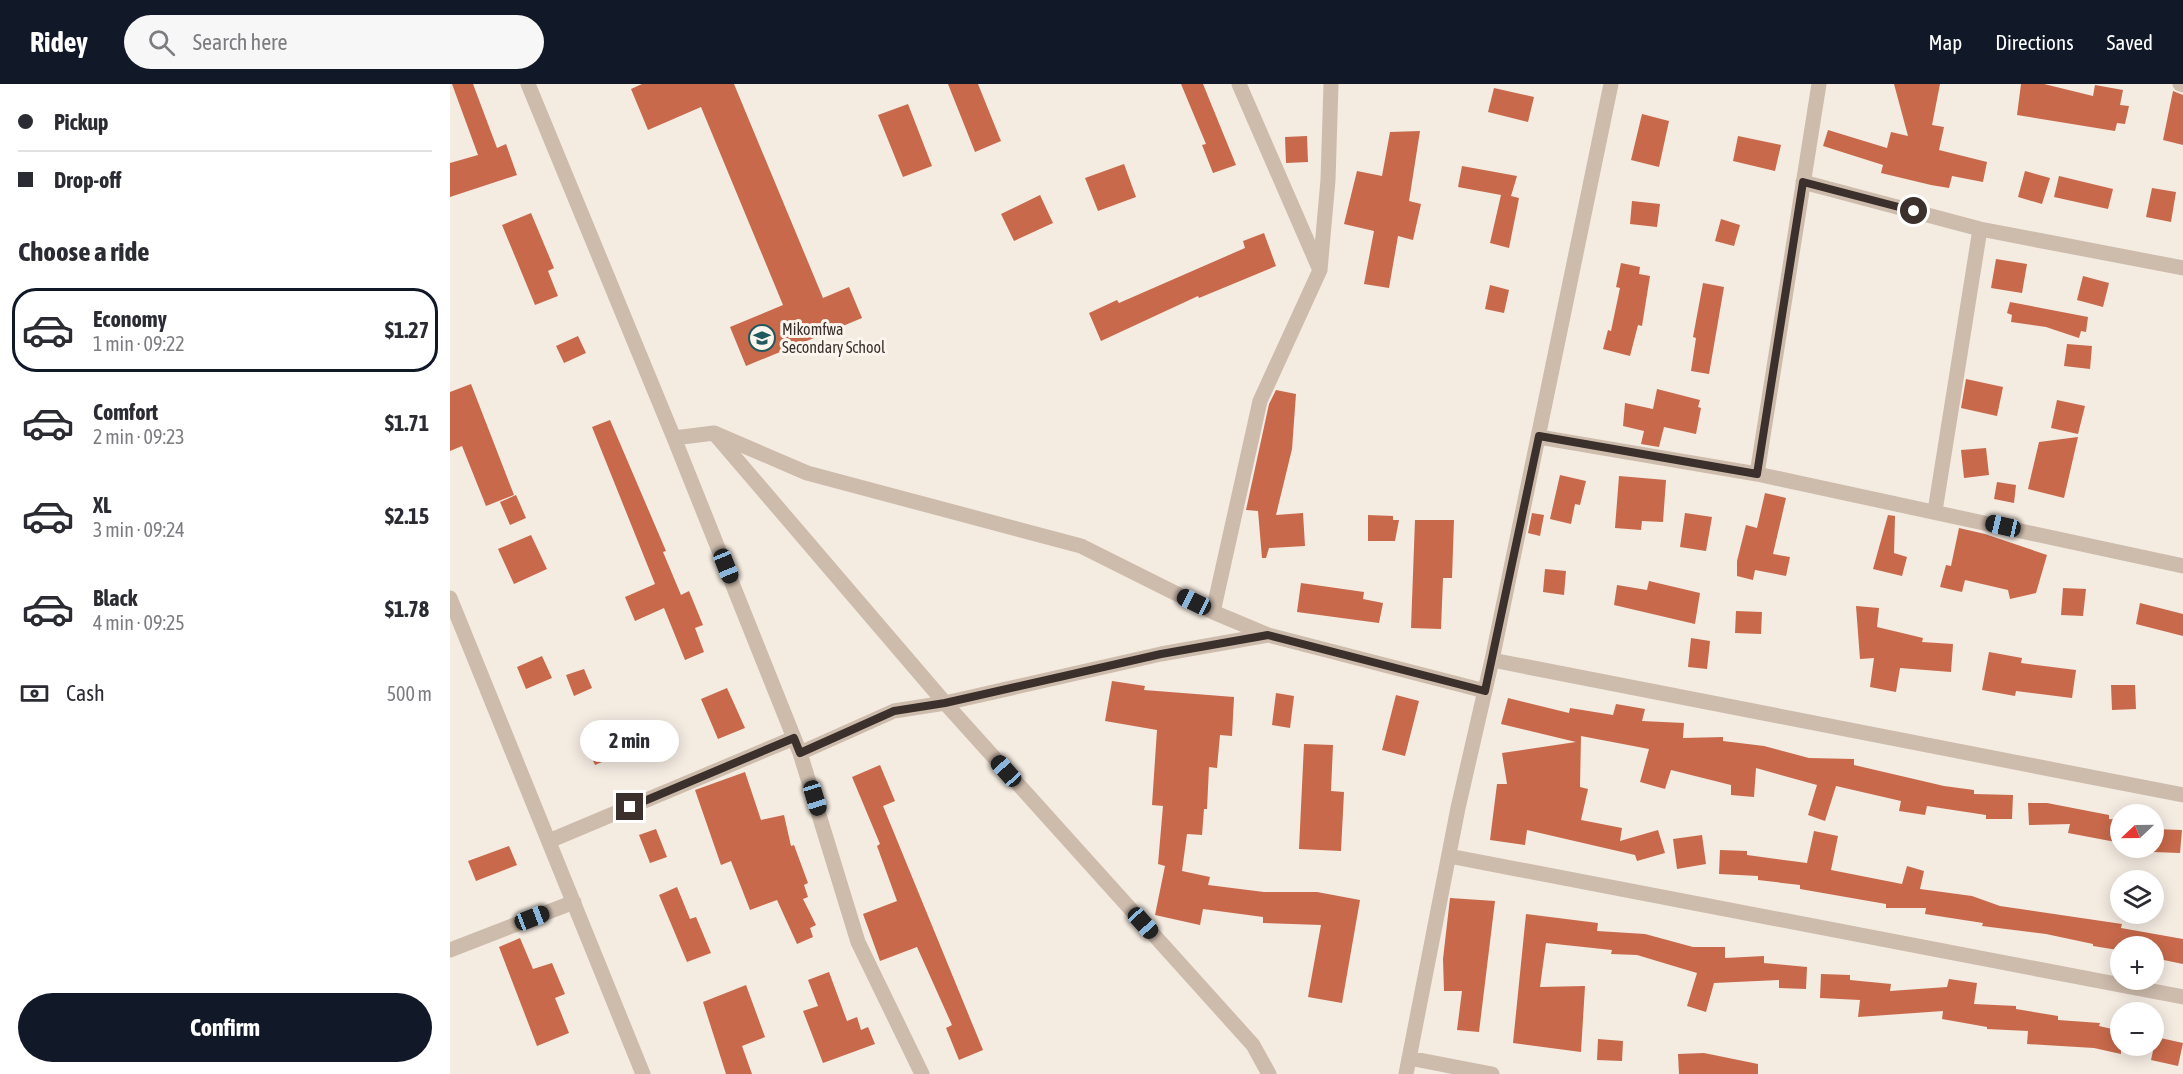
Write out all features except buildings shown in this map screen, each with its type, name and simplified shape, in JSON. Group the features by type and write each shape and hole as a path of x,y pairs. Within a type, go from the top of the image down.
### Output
{"street":[{"path":"528,84 674,438 800,753 858,942 922,1074"},
{"path":"1239,84 1320,270"},
{"path":"1213,612 1260,401 1320,270 1328,180 1331,84"},
{"path":"1406,1074 1449,856 1492,660 1611,84"},
{"path":"1757,474 1819,84"},
{"path":"1803,182 1980,229 2183,268"},
{"path":"1935,510 1980,229"},
{"path":"674,438 714,433 807,474 1081,546 1213,612 1268,635 1485,691"},
{"path":"714,433 945,703 1253,1045 1269,1074"},
{"path":"1539,436 1757,474 1935,510 2183,566"},
{"path":"450,598 643,1074"},
{"path":"800,753 894,711 945,703 1161,654 1268,635"},
{"path":"1492,660 2183,795"},
{"path":"549,841 794,738"},
{"path":"1449,856 2183,997"},
{"path":"450,950 574,903"},
{"path":"1409,1058 1492,1074"}],"place":[{"name":"Mikomfwa Secondary School","path":"762,338"}],"route":[{"path":"630,807 794,738 800,753 894,711 945,703 1161,654 1268,635 1485,691 1539,436 1757,474 1803,182 1914,211"}]}
